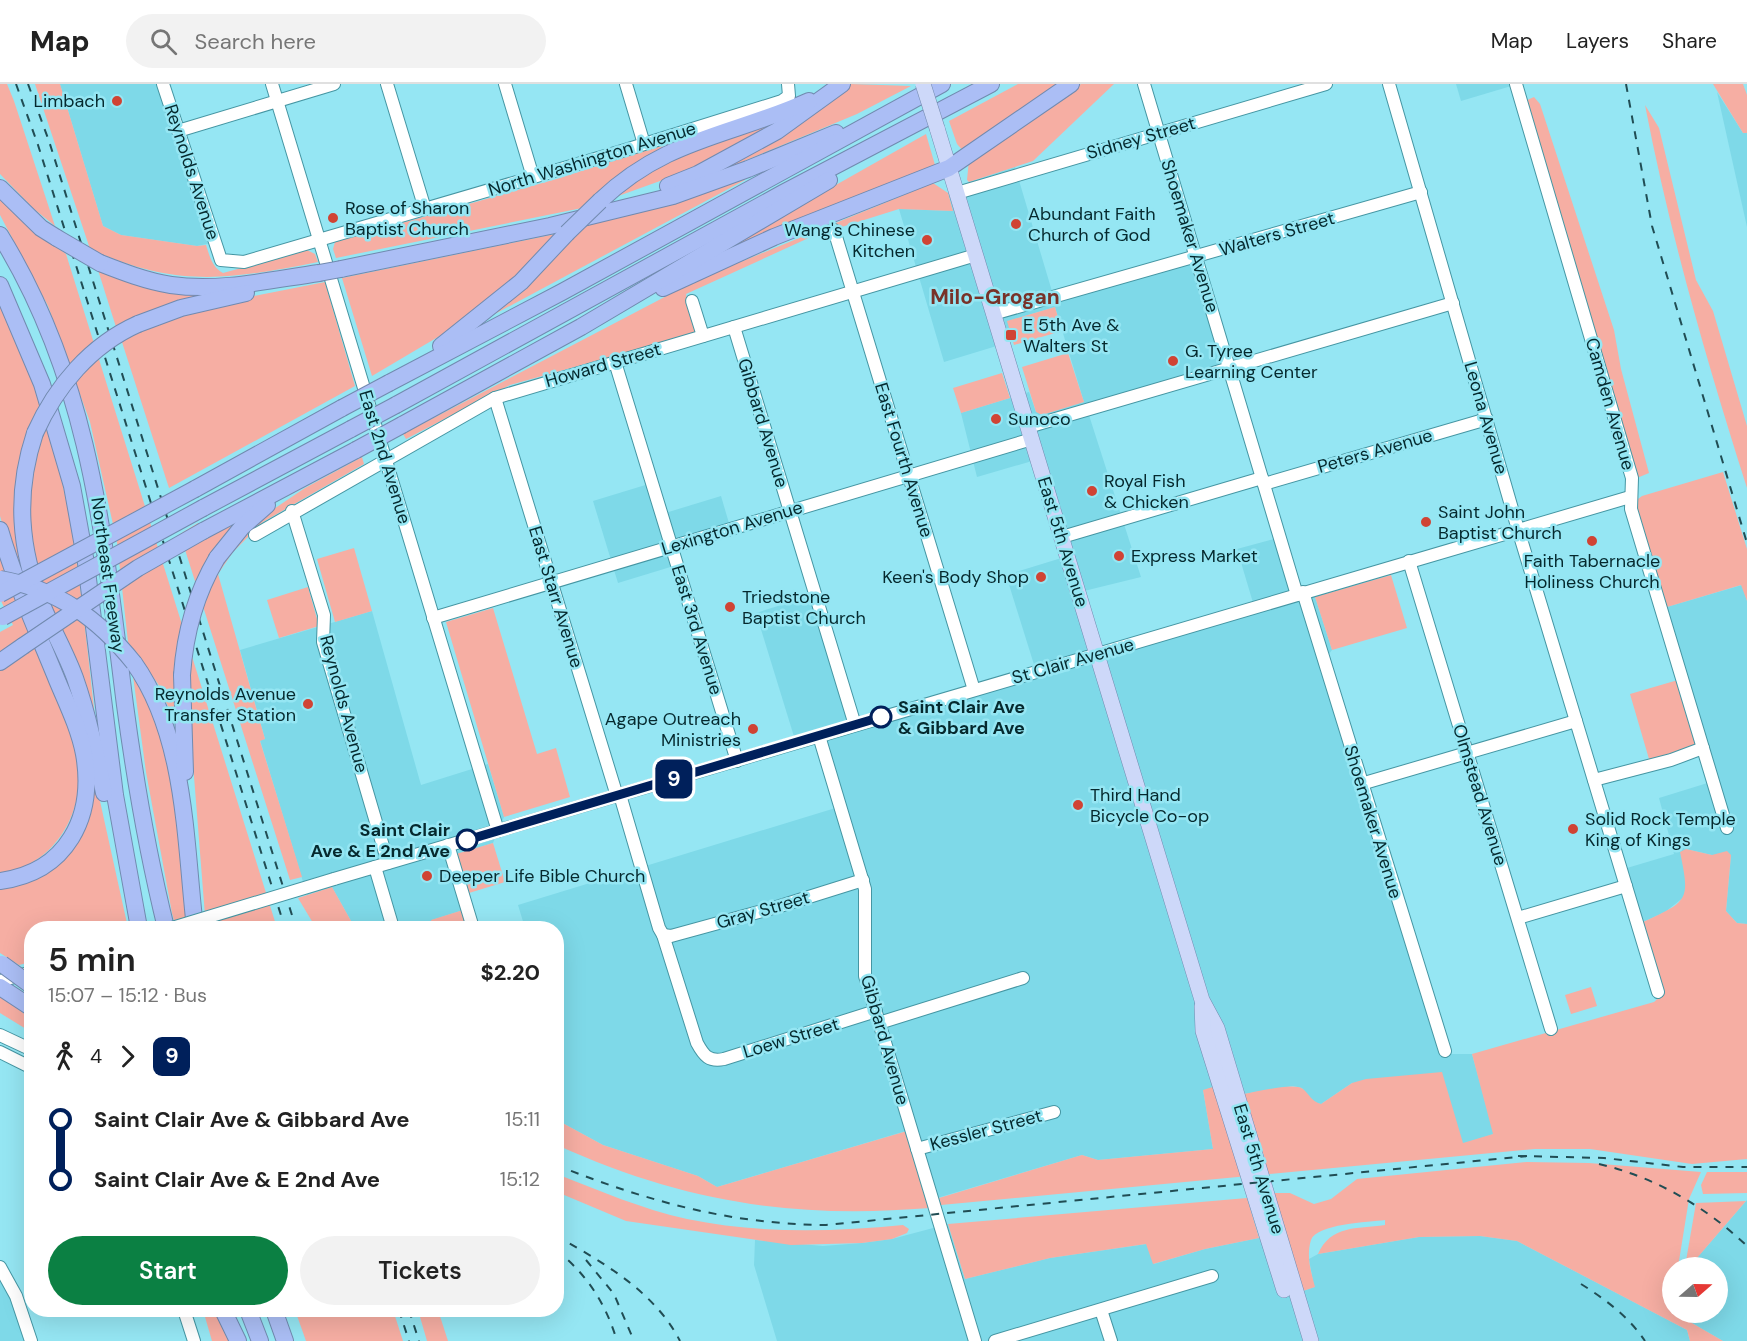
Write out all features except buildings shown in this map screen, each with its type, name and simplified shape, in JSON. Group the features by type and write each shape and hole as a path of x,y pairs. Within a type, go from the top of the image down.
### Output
{"highway":[{"path":"0,594 389,382 562,292 942,84"},
{"path":"1,618 783,193 991,84"},
{"path":"581,327 774,237 947,161 1071,84"},
{"path":"602,207 698,174 777,131 838,86"},
{"path":"417,368 521,282 567,233 602,207 630,174 666,153 762,120 838,86"},
{"path":"0,188 41,228 100,263 145,279 198,287 219,287 341,269 602,207 673,196 748,170 911,100"},
{"path":"0,662 138,568 581,327 850,168 926,118"},
{"name":"Northeast Freeway","path":"0,235 32,297 52,343 75,404 88,452 110,578 137,784 165,921"},
{"path":"135,921 85,707 27,561 21,500 28,454 54,397 79,365 114,337 138,324 182,308 284,285 319,273"},
{"name":"Northeast Freeway","path":"0,285 42,384 72,486 86,563 115,795 136,921"},
{"path":"186,848 182,675 189,621 197,597 217,558 256,513 314,472"},
{"path":"0,530 78,734 87,785 82,815 69,843 37,870 0,881"},
{"path":"0,579 44,589 109,633 134,663 153,693 175,758 194,921"},
{"path":"1,963 24,980"},
{"path":"6,990 24,1002"},
{"path":"227,1317 240,1341"},
{"path":"232,1317 240,1341"},
{"path":"251,1317 260,1341"},
{"path":"276,1317 285,1341"},
{"path":"287,1317 294,1341"}],"main road":[{"name":"East 5th Avenue","path":"923,84 1202,1000 1217,1028 1311,1341"},
{"name":"East 5th Avenue","path":"1202,1000 1203,1031 1300,1341"}],"street":[{"name":"Reynolds Avenue","path":"164,84 221,260"},
{"name":"East 2nd Avenue","path":"273,84 498,831"},
{"path":"178,131 334,84"},
{"path":"387,84 425,210"},
{"path":"505,84 533,177"},
{"path":"626,84 644,144"},
{"name":"Shoemaker Avenue","path":"1144,84 1263,481 1445,1051"},
{"name":"Sidney Street","path":"957,193 1326,84"},
{"name":"Leona Avenue","path":"1389,84 1658,992"},
{"name":"Camden Avenue","path":"1516,84 1632,478 1630,497 1643,553 1727,828"},
{"name":"North Washington Avenue","path":"221,260 244,262 425,210 782,101 788,90"},
{"name":"Walters Street","path":"993,314 1421,192"},
{"name":"East Fourth Avenue","path":"834,230 974,690"},
{"name":"Howard Street","path":"255,535 292,511 495,398 976,255"},
{"path":"692,301 703,336"},
{"name":"Lexington Avenue","path":"433,618 909,475 1231,368 1453,303"},
{"name":"Gibbard Avenue","path":"734,327 855,725"},
{"name":"East 3rd Avenue","path":"615,362 737,761"},
{"name":"East Starr Avenue","path":"495,398 659,928 697,1043 705,1057"},
{"name":"Peters Avenue","path":"1062,537 1487,419"},
{"name":"St Clair Avenue","path":"195,921 1630,497"},
{"name":"Reynolds Avenue","path":"292,511 324,615 323,642 388,863"},
{"name":"Olmstead Avenue","path":"1409,561 1551,1029"},
{"path":"1361,784 1576,721"},
{"name":"Gibbard Avenue","path":"819,736 865,888 865,976 975,1341"},
{"path":"1594,780 1671,760 1703,748"},
{"path":"448,846 471,921"},
{"path":"375,867 391,921"},
{"name":"Gray Street","path":"663,935 671,936 863,880"},
{"path":"1518,918 1626,886"},
{"path":"0,981 24,974"},
{"name":"Loew Street","path":"705,1057 714,1061 724,1059 1023,978"},
{"path":"0,1033 24,1046"},
{"path":"0,1052 24,1064"},
{"name":"Kessler Street","path":"917,1149 1054,1112"},
{"path":"0,1267 16,1296 31,1341"},
{"path":"994,1341 1212,1276"},
{"path":"1101,1310 1111,1341"},
{"path":"186,1317 194,1341"}],"shaded area":[{"path":"0,84 7,84 14,101 55,226 34,209 0,174"},
{"path":"35,84 60,84 103,226 121,235 197,246 206,245 214,265 223,273 307,250 315,254 318,262 256,273 202,277 149,270 90,249"},
{"path":"60,84 163,84 212,243 197,246 121,235 103,226"},
{"path":"851,84 911,86 857,114 725,169 724,166 801,120"},
{"path":"1018,84 1063,84 964,152 957,144 949,121"},
{"path":"1081,84 1114,84 1033,161 969,182 967,180 969,160"},
{"path":"1456,84 1518,84 1461,101"},
{"path":"1713,84 1743,84 1747,95 1747,133 1743,133"},
{"path":"1717,92 1743,133 1747,133 1747,227"},
{"path":"1534,97 1540,104 1614,330 1621,369 1649,473 1637,478 1525,101"},
{"path":"1645,105 1659,128 1696,280 1713,311 1747,426 1747,488 1690,298"},
{"path":"786,117 685,172 610,199 659,162"},
{"path":"926,134 935,165 680,273"},
{"path":"674,141 645,157 587,207 336,258 333,249 335,242 560,178"},
{"path":"1015,167 1054,298 1197,257 1231,368 1087,409 1141,577 1080,592 1098,651 1254,606 1237,549 1281,537 1299,592 1315,597 1332,650 1326,658 1442,1047 1451,1054 1472,1054 1494,1134 1463,1144 1352,1083 1321,1104 1313,1102 1302,1088 1293,1086 1219,1098 1203,1090 1213,1149 1098,1160 1082,1155 927,1201 906,1131 717,1187 698,1176 603,1145 564,1124 564,921 523,921 518,905 842,806 820,736 796,743 756,613 816,594 855,725 1036,671 1006,575 1068,556 1039,459 977,477 961,413 1029,392 1036,412 1084,402 1055,307 1008,321 1013,341 944,362 899,209 952,211 948,193 969,182"},
{"path":"744,178 745,180 491,316 581,226"},
{"path":"933,183 948,193 953,211 899,209 813,236 686,294 696,333 510,385 406,439 403,434 699,279"},
{"path":"0,196 38,233 66,254 275,921 205,921 190,726 175,688 175,722 158,684 128,642 117,542 90,422 48,306 0,215"},
{"path":"560,233 500,292 443,334 372,376 342,278"},
{"path":"98,270 201,293 201,297 116,327"},
{"path":"325,282 355,386 169,488 121,339 213,304"},
{"path":"0,306 39,401 57,460 76,556 95,717 31,557 28,433 31,591 7,541 0,516"},
{"path":"1055,307 1062,331 1014,345 1007,321"},
{"path":"1068,353 1084,402 1042,415 1036,412 1022,367"},
{"path":"1002,373 1010,398 961,413 953,388"},
{"path":"362,457 364,464 263,522 233,552 218,574 265,739 260,741 302,877 290,880 180,534 198,523 204,537 229,524 259,519 305,488"},
{"path":"1723,472 1747,549 1747,601 1741,585 1667,607 1634,502 1642,496"},
{"path":"652,483 662,514 721,496 731,530 673,549 677,565 618,583 593,501"},
{"path":"354,548 372,611 335,622 317,559"},
{"path":"0,551 68,726 77,754 79,772 75,807 59,838 34,861 18,869 0,873 0,632 13,625 0,599"},
{"path":"1391,575 1407,628 1332,650 1315,597"},
{"path":"1742,585 1747,601 1747,924 1737,923 1726,911 1731,855 1712,855 1686,849 1688,889 1684,897 1665,912 1643,922 1627,868 1674,854 1659,798 1714,781 1667,607"},
{"path":"308,587 319,626 279,638 267,600"},
{"path":"493,608 537,754 556,748 570,797 504,817 446,622"},
{"path":"372,611 421,785 488,764 504,817 493,843 457,854 463,910 432,921 351,921 332,887 307,895 260,740 265,739 240,650"},
{"path":"133,676 159,722 173,786 186,921 174,921 146,772"},
{"path":"1678,680 1698,748 1654,761 1649,759 1630,694"},
{"path":"96,783 126,921 24,921 24,964 19,965 0,953 0,886 41,874 92,784"},
{"path":"493,843 505,882 469,893 456,854"},
{"path":"1686,849 1712,855 1727,851 1731,855 1726,911 1737,923 1747,924 1747,1159 1692,1164 1590,1149 1535,1149 941,1205 939,1198 1082,1155 1098,1160 1213,1149 1203,1090 1216,1086 1238,1163 1265,1159 1244,1094 1284,1087 1303,1089 1313,1100 1321,1104 1352,1083 1366,1079 1442,1072 1463,1143 1493,1134 1472,1054 1654,1002 1664,993 1643,922 1670,909 1682,897 1685,880 1680,852"},
{"path":"332,887 351,921 312,921 298,898"},
{"path":"463,910 466,921 431,921"},
{"path":"1591,987 1597,1006 1571,1014 1565,995"},
{"path":"0,995 24,1014 24,1028 0,1013"},
{"path":"564,1124 603,1145 698,1176 717,1187 907,1131 930,1208 831,1211 739,1202 694,1193 604,1165 564,1148"},
{"path":"1527,1162 1589,1163 1701,1172 1689,1199 1680,1257 1662,1257 1662,1317 1517,1241 1480,1236 1419,1237 1318,1254 1323,1245 1337,1233 1354,1228 1385,1225 1385,1220 1332,1227 1315,1235 1311,1240 1309,1252 1315,1287 1303,1291 1274,1193 1290,1193 1314,1204 1331,1199 1357,1179"},
{"path":"1707,1172 1747,1172 1747,1193 1703,1194 1701,1185"},
{"path":"564,1177 654,1210 714,1224 795,1230 903,1225 909,1229 907,1233 892,1239 862,1243 791,1245 626,1221 564,1195"},
{"path":"1247,1198 1259,1238 1205,1249 1153,1264 1146,1244 1050,1258 965,1279 948,1224"},
{"path":"1747,1200 1747,1341 1723,1341 1692,1323 1728,1323 1728,1257 1698,1257"},
{"path":"1746,1201 1698,1257 1687,1257 1696,1203"},
{"path":"948,1224 965,1279 1050,1258 1147,1244 1154,1264 1205,1249 1259,1238 1303,1291 1314,1287 1309,1259 1318,1254 1419,1237 1480,1236 1517,1241 1662,1317 1662,1323 1674,1323 1687,1330 1690,1341 777,1341 754,1265 755,1240 823,1246 892,1239"},
{"path":"0,1268 33,1341 0,1341"},
{"path":"205,1317 219,1317 230,1341 212,1341"},
{"path":"297,1317 395,1317 403,1341 306,1341"},
{"path":"420,1317 440,1317 448,1341 427,1341"},
{"path":"1674,1323 1692,1323 1723,1341 1690,1341 1687,1330"}],"railway":[{"path":"16,84 38,145 283,921"},
{"path":"28,84 49,141 294,921"},
{"path":"1626,84 1652,226 1747,543"},
{"path":"1518,1156 1604,1158 1683,1167 1747,1167"},
{"path":"564,1168 656,1200 688,1208 755,1220 826,1225 1527,1156"},
{"path":"1599,1164 1640,1177 1679,1195 1697,1206 1747,1246"},
{"path":"564,1240 592,1256 642,1293 669,1323 680,1341"},
{"path":"564,1257 586,1280 601,1302 617,1341"},
{"path":"586,1260 614,1294 634,1341"},
{"path":"1581,1284 1616,1309 1645,1341"},
{"path":"401,1317 409,1341"},
{"path":"411,1317 419,1341"}],"bus line":[{"name":"9","path":"467,840 881,717"}],"place":[{"name":"Limbach","path":"117,101"},
{"name":"Rose of Sharon Baptist Church","path":"333,218"},
{"name":"Abundant Faith Church of God","path":"1016,224"},
{"name":"Wang's Chinese Kitchen","path":"927,240"},
{"name":"E 5th Ave & Walters St","path":"1011,335"},
{"name":"G. Tyree Learning Center","path":"1173,361"},
{"name":"Sunoco","path":"996,419"},
{"name":"Royal Fish & Chicken","path":"1092,491"},
{"name":"Saint John Baptist Church","path":"1426,522"},
{"name":"Faith Tabernacle Holiness Church","path":"1592,541"},
{"name":"Express Market","path":"1119,556"},
{"name":"Keen's Body Shop","path":"1041,577"},
{"name":"Triedstone Baptist Church","path":"730,607"},
{"name":"Reynolds Avenue Transfer Station","path":"308,704"},
{"name":"Saint Clair Ave & Gibbard Ave","path":"881,717"},
{"name":"Agape Outreach Ministries","path":"753,729"},
{"name":"Third Hand Bicycle Co-op","path":"1078,805"},
{"name":"Solid Rock Temple King of Kings","path":"1573,829"},
{"name":"Saint Clair Ave & E 2nd Ave","path":"467,840"},
{"name":"Deeper Life Bible Church","path":"427,876"}],"district":[{"name":"Milo-Grogan","path":"995,297"}]}
